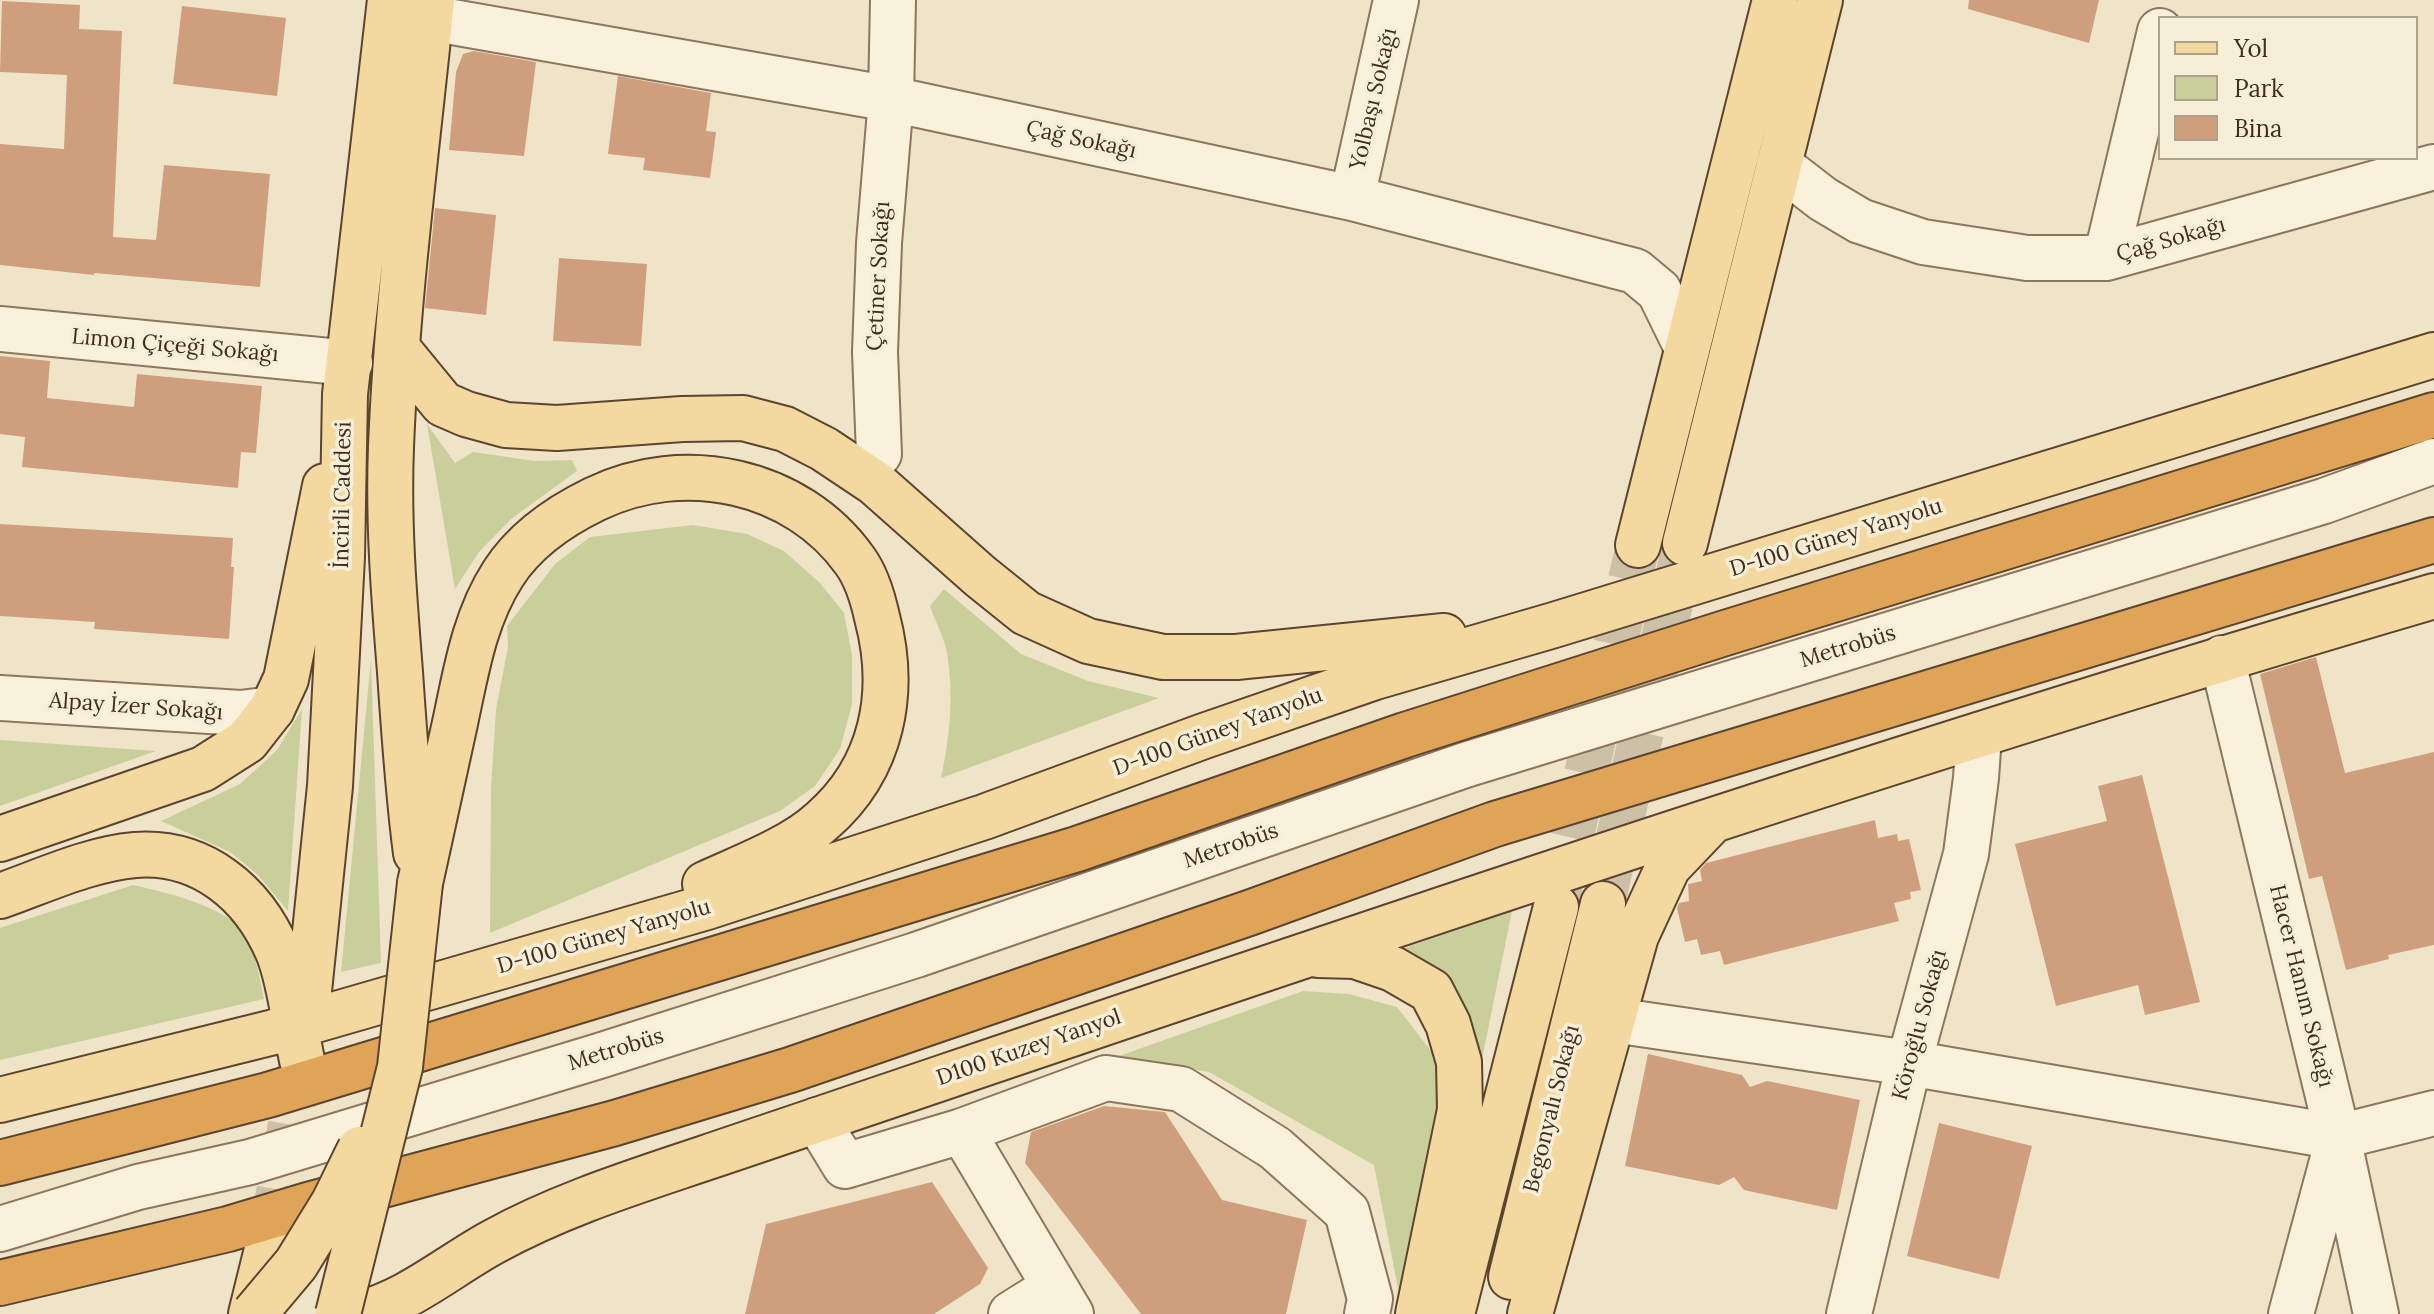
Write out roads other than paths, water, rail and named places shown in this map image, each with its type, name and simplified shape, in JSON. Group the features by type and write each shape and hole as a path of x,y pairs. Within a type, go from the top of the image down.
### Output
{"highway":[{"path":"0,1163 268,1095 1077,849 1436,726 1725,633 2434,415"},
{"path":"0,1283 228,1229 615,1123 790,1070 1235,919 1495,824 2434,540"},
{"path":"0,1301 57,1269"}],"main road":[{"path":"1638,545 1775,0"},
{"path":"1685,543 1820,0"},
{"path":"401,4 397,348 391,450 391,528 410,807 420,883"},
{"name":"İncirli Caddesi","path":"309,991 331,771 348,378 401,4"},
{"path":"397,348 443,404 506,425 557,428 743,418 785,429 824,449 875,483 1026,613 1088,641 1163,657 1236,657 1554,625"},
{"name":"D-100 Güney Yanyolu","path":"0,1100 288,1028 707,907 854,862 1375,677 2434,355"},
{"path":"0,839 203,769 247,741 272,709 286,679 303,583 348,378"},
{"path":"338,1314 400,1067 420,883 469,659 484,610 504,573 534,539 568,512 605,494 648,480 698,476 738,483 777,495 822,525 856,562 873,599 884,644 888,681 881,730 858,780 822,822 773,852 684,894 617,932"},
{"name":"D100 Kuzey Yanyol","path":"358,1314 418,1288 494,1241 587,1199 1715,818 2222,658 2434,596"},
{"path":"1530,1314 1636,936 1668,867 1715,818"},
{"path":"0,896 95,863 137,855 183,860 220,877 242,894 263,921 279,955 302,1060"},
{"name":"Begonyalı Sokağı","path":"1502,1314 1603,904"},
{"name":"Begonyalı Sokağı","path":"1452,1314 1556,907"},
{"path":"1304,955 1355,956 1393,969 1431,991 1448,1024 1459,1062 1460,1110 1418,1314"},
{"path":"252,1314 296,1264 334,1202 400,1067"},
{"path":"221,1314 269,1241 252,1314"}],"street":[{"name":"Çetiner Sokağı","path":"879,454 875,352 891,99 893,0"},
{"name":"Yolbaşı Sokağı","path":"1352,198 1396,0"},
{"name":"Çağ Sokağı","path":"401,4 891,99 1352,198 1635,271 1659,291 1686,346"},
{"path":"2106,258 2158,39"},
{"name":"Çağ Sokağı","path":"1779,165 1823,199 1860,221 1923,242 2027,258 2106,258 2434,167"},
{"name":"Limon Çiçeği Sokağı","path":"0,329 348,378"},
{"name":"Metrobüs","path":"0,1229 138,1187 250,1162 599,1056 916,955 1465,765 2324,501 2434,461"},
{"name":"Metrobüs","path":"2324,501 2434,475"},
{"name":"Hacer Hanım Sokağı","path":"2222,658 2338,1137 2376,1314"},
{"name":"Alpay İzer Sokağı","path":"0,698 241,713 272,709"},
{"name":"Köroğlu Sokağı","path":"1849,1314 1909,1063 1966,854 1979,735"},
{"path":"1613,1020 1909,1063 2338,1137 2434,1113"},
{"path":"817,1120 845,1166 962,1131 1106,1078 1181,1089 1275,1148 1347,1212 1370,1299 1367,1314"},
{"path":"962,1131 1062,1300 1011,1314"},
{"path":"2291,1314 2338,1137"},
{"name":"Metrobüs","path":"0,1201 138,1187"}],"tunnel":[{"path":"1557,902 1638,545"},
{"path":"1603,904 1682,555"},
{"path":"271,1233 303,1050"}]}
